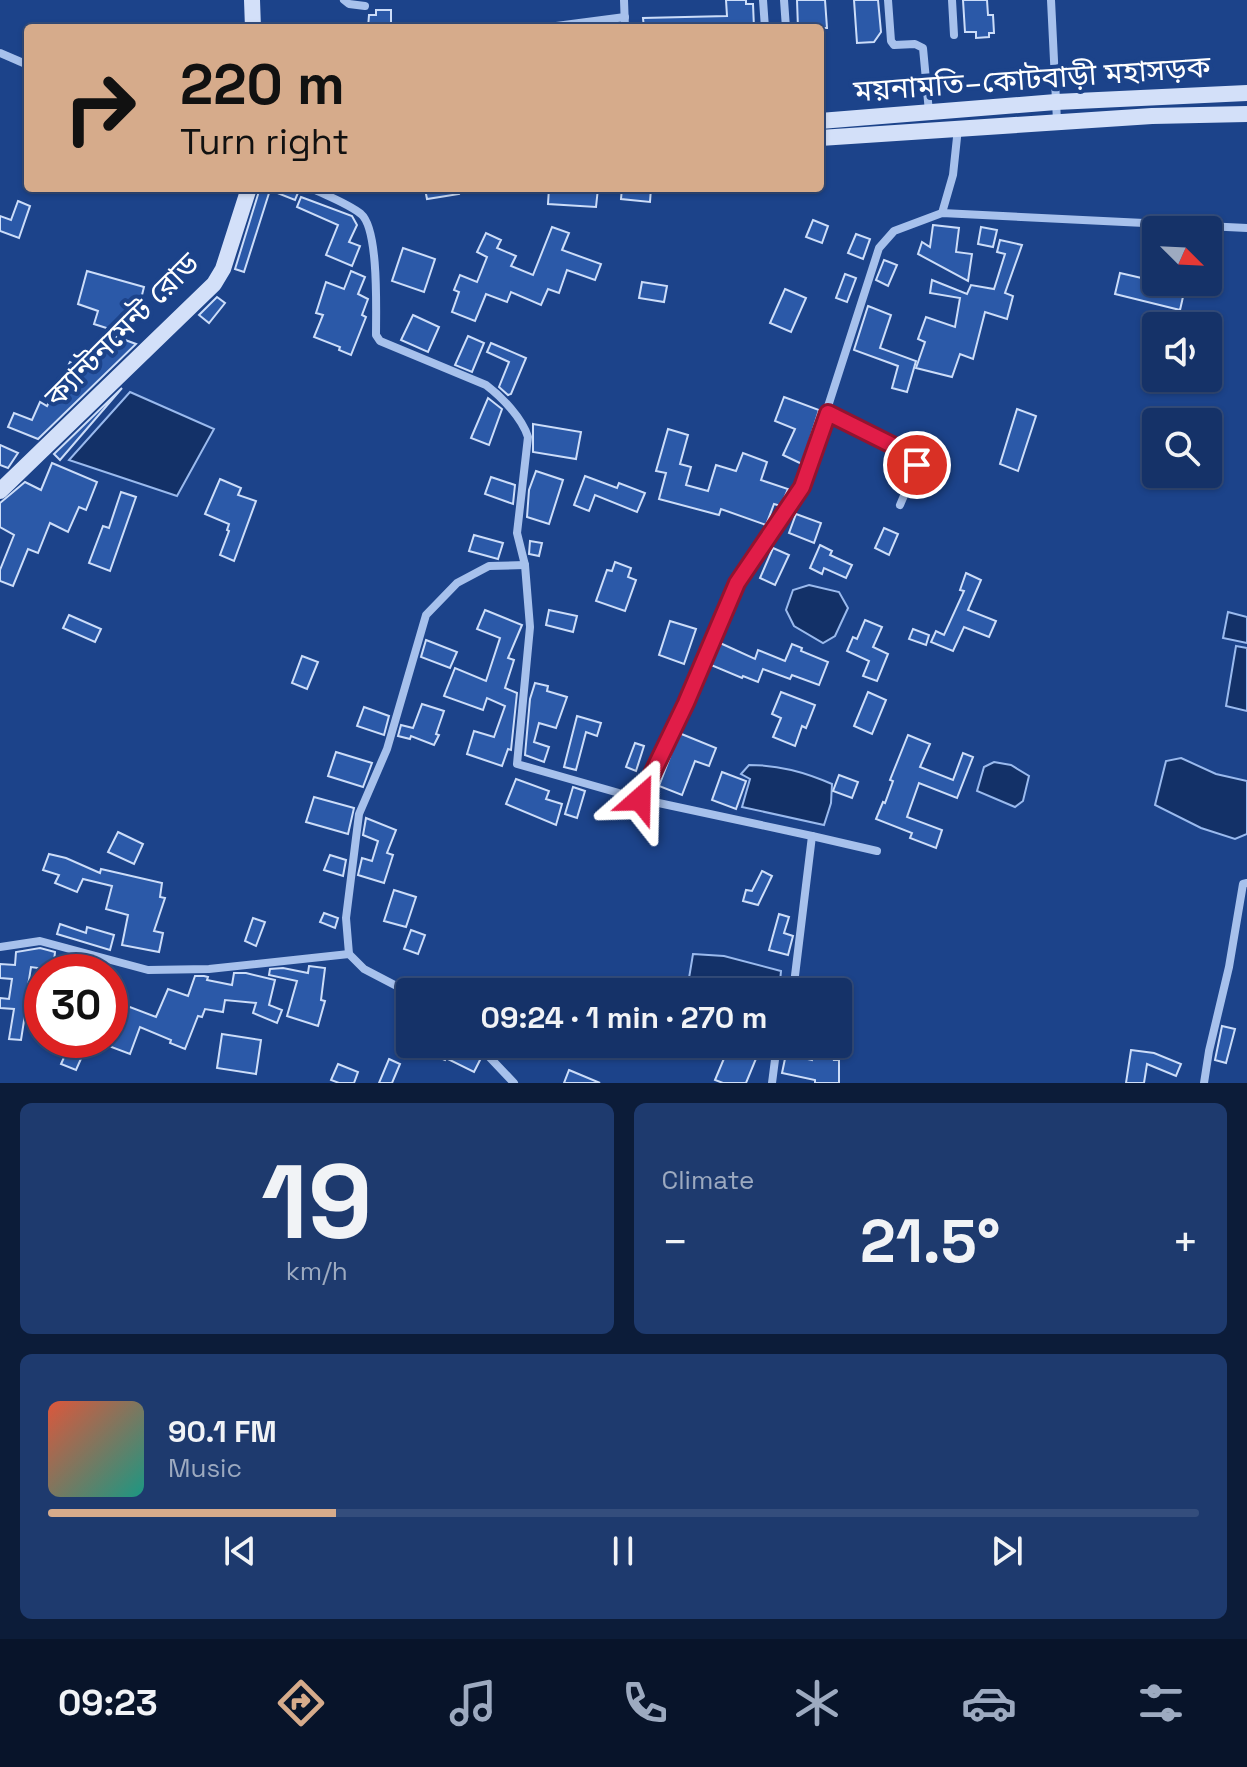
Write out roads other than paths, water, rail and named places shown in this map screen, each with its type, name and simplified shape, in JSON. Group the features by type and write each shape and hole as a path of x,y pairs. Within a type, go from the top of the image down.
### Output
{"main road":[{"path":"252,0 253,24"},
{"path":"261,0 261,24"},
{"name":"ময়নামতি–কোটবাড়ী মহাসড়ক","path":"824,121 1056,102 1247,93"},
{"name":"ময়নামতি–কোটবাড়ী মহাসড়ক","path":"824,138 1057,121 1247,114"},
{"name":"ক্যান্টনমেন্ট রোড","path":"0,491 214,284 223,269 248,192"}],"street":[{"path":"344,0 349,4 365,6"},
{"path":"624,0 625,24"},
{"path":"763,0 765,24"},
{"path":"784,0 786,24"},
{"path":"888,0 891,41 894,45 915,44 923,48 929,113"},
{"path":"952,0 954,35"},
{"path":"1051,0 1057,121"},
{"path":"572,24 625,17"},
{"path":"0,53 24,63"},
{"path":"942,213 953,175 958,128"},
{"path":"319,192 359,212 366,220 377,273 376,335 380,341 486,385 525,428 528,437 517,533 525,565 530,627 517,764 640,799 877,851"},
{"path":"640,799 686,703 737,583 802,487 879,248 894,231 942,213 1247,228"},
{"path":"828,413 917,459 900,505"},
{"path":"396,986 364,969 349,954 346,918 359,814 387,749 426,615 457,583 478,571 489,566 525,565"},
{"path":"795,978 812,836"},
{"path":"1204,1083 1243,884 1247,883"},
{"path":"0,947 40,941 148,970 209,969 349,954"},
{"path":"490,1058 514,1083"},
{"path":"772,1083 775,1058"}],"water":[{"path":"130,392 214,429 177,496 69,460"},
{"path":"809,585 839,592 848,608 835,636 823,643 794,626 786,610 793,590"},
{"path":"1228,612 1247,617 1247,643 1223,638"},
{"path":"1236,646 1247,648 1247,711 1226,706"},
{"path":"1181,758 1216,774 1247,781 1247,834 1235,839 1201,828 1155,805 1166,761"},
{"path":"994,762 1011,765 1029,776 1023,801 1015,807 977,791 984,767"},
{"path":"749,765 791,770 832,784 831,803 824,825 742,807 750,779 741,774"},
{"path":"693,954 724,956 781,971 780,978 689,978"}]}
